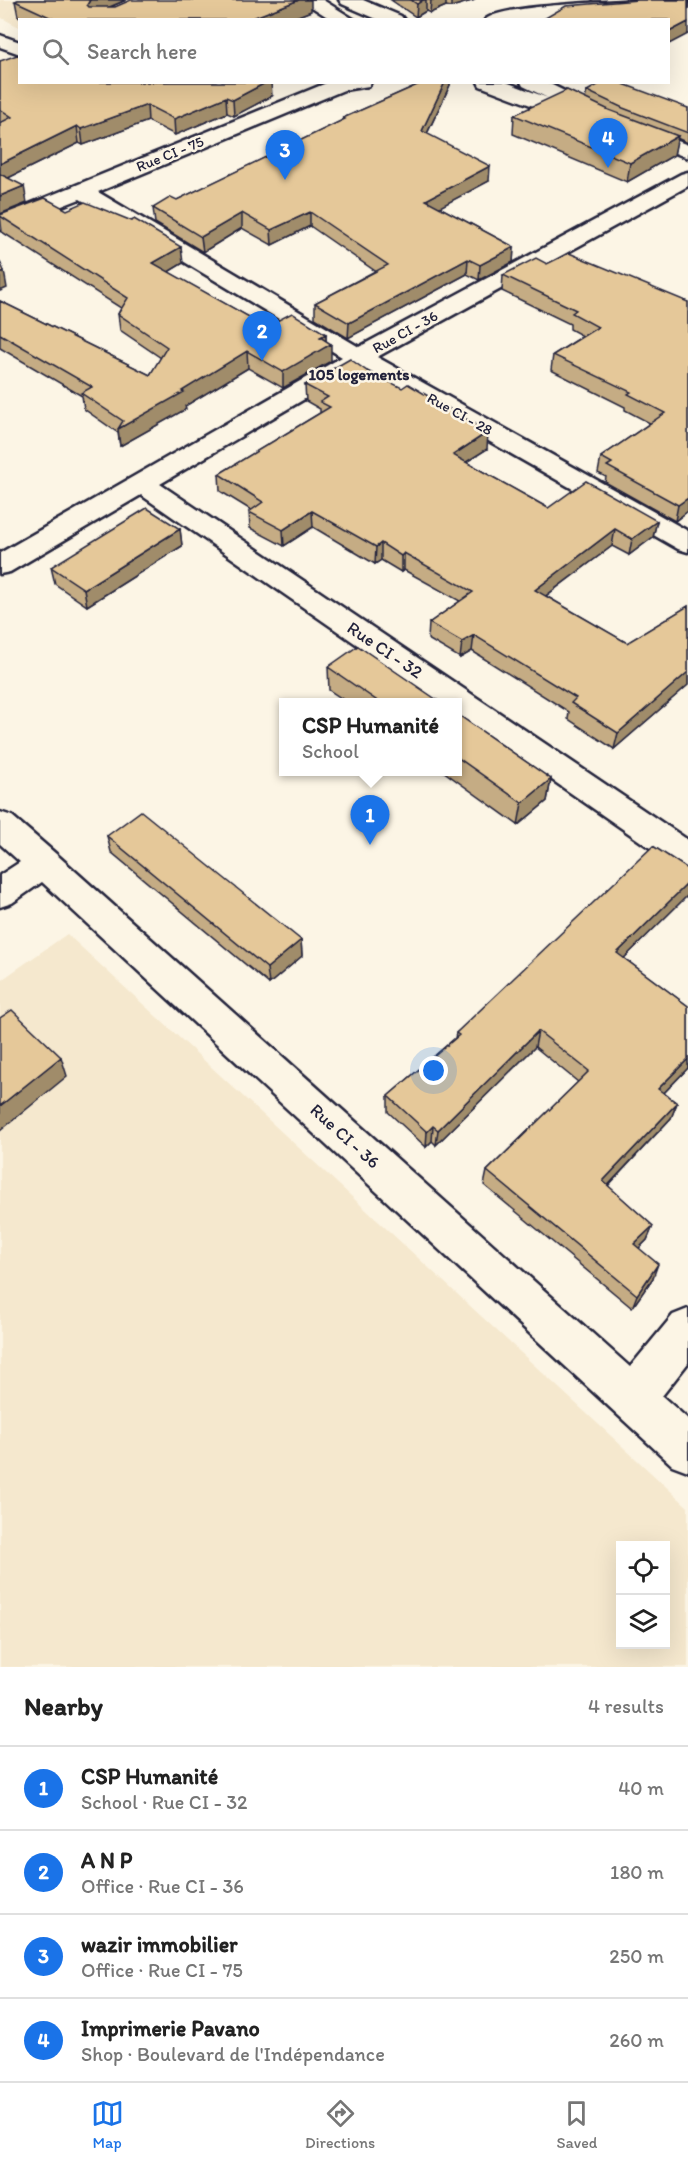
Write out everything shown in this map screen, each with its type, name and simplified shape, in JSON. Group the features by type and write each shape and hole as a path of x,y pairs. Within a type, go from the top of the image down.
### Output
{"street":[{"path":"310,0 342,18"},
{"path":"348,0 390,18"},
{"path":"505,18 539,12 688,2"},
{"path":"0,40 18,50"},
{"path":"0,60 18,52"},
{"name":"Rue CI - 75","path":"0,224 341,84"},
{"path":"492,84 538,103 614,123"},
{"path":"534,84 614,123 688,152"},
{"name":"Rue CI - 36","path":"0,565 359,357 688,178"},
{"name":"Rue CI - 28","path":"80,190 359,357 688,543"},
{"name":"Rue CI - 32","path":"141,483 455,698"},
{"name":"Rue CI - 32","path":"462,702 688,857"},
{"name":"Rue CI - 36","path":"0,825 688,1449"},
{"path":"0,893 44,863"},
{"path":"633,1397 688,1330"}],"shaded area":[{"path":"0,0 133,0 85,18 18,18 18,26 0,17"},
{"path":"67,934 688,1507 688,1667 0,1667 0,981"}],"building":[{"path":"90,0 87,5 89,7 115,7 131,0 299,0 252,18 52,18 15,1"},
{"path":"411,0 423,0 417,4"},
{"path":"638,0 688,0 688,22 670,31 670,18 545,18 566,6"},
{"path":"18,55 18,84 263,84 233,100 226,97 174,119 147,105 81,129 77,126 0,164 0,123 12,117 0,109 0,61"},
{"path":"420,84 444,84 422,131 490,166 426,200 514,247 480,265 468,259 349,323 315,303 388,265 310,212 271,230 242,213 201,237 153,208 171,197 177,200 345,119 343,118"},
{"path":"599,84 623,84 688,108 688,133 623,108 587,91"},
{"path":"567,90 609,110 678,136 630,163 514,115"},
{"path":"0,174 24,186 0,196"},
{"path":"45,198 67,210 85,202 132,221 134,219 181,247 153,263 256,321 266,315 277,321 292,313 326,334 320,337 331,344 283,372 247,351 182,391 184,392 118,429 123,421 81,393 92,387 0,334 0,301 150,375 167,347 118,314 128,298 0,216"},
{"path":"569,253 688,302 688,498 678,505 607,466 612,463 601,457 665,413 628,394 631,392 553,355 598,327 572,313 576,310 503,275 536,258 547,264"},
{"path":"350,359 367,371 402,388 408,384 488,432 453,455 548,508 586,481 657,521 632,539 615,529 535,590 627,643 688,606 688,672 618,733 571,703 576,698 474,635 462,642 429,623 473,592 404,553 401,556 381,543 376,547 312,511 283,530 249,512 263,502 219,474 330,407 320,402 328,397 305,385"},
{"path":"147,508 180,529 84,589 51,567"},
{"path":"358,646 434,698 373,698 328,667"},
{"path":"462,717 551,779 522,803 462,761"},
{"path":"141,811 301,940 267,968 107,836"},
{"path":"653,846 688,869 688,883 617,953 688,1006 688,1059 658,1089 677,1103 603,1181 653,1226 634,1244 658,1264 637,1295 487,1171 589,1071 538,1031 438,1130 433,1126 427,1132 388,1096 459,1035 456,1033"},
{"path":"12,1010 61,1057 0,1106 0,1018"}],"place":[{"name":"Imprimerie Pavano","path":"608,168"},
{"name":"wazir immobilier","path":"285,180"},
{"name":"A N P","path":"262,361"},
{"name":"CSP Humanité","path":"370,845"}],"district":[{"name":"105 logements","path":"359,374"}]}
